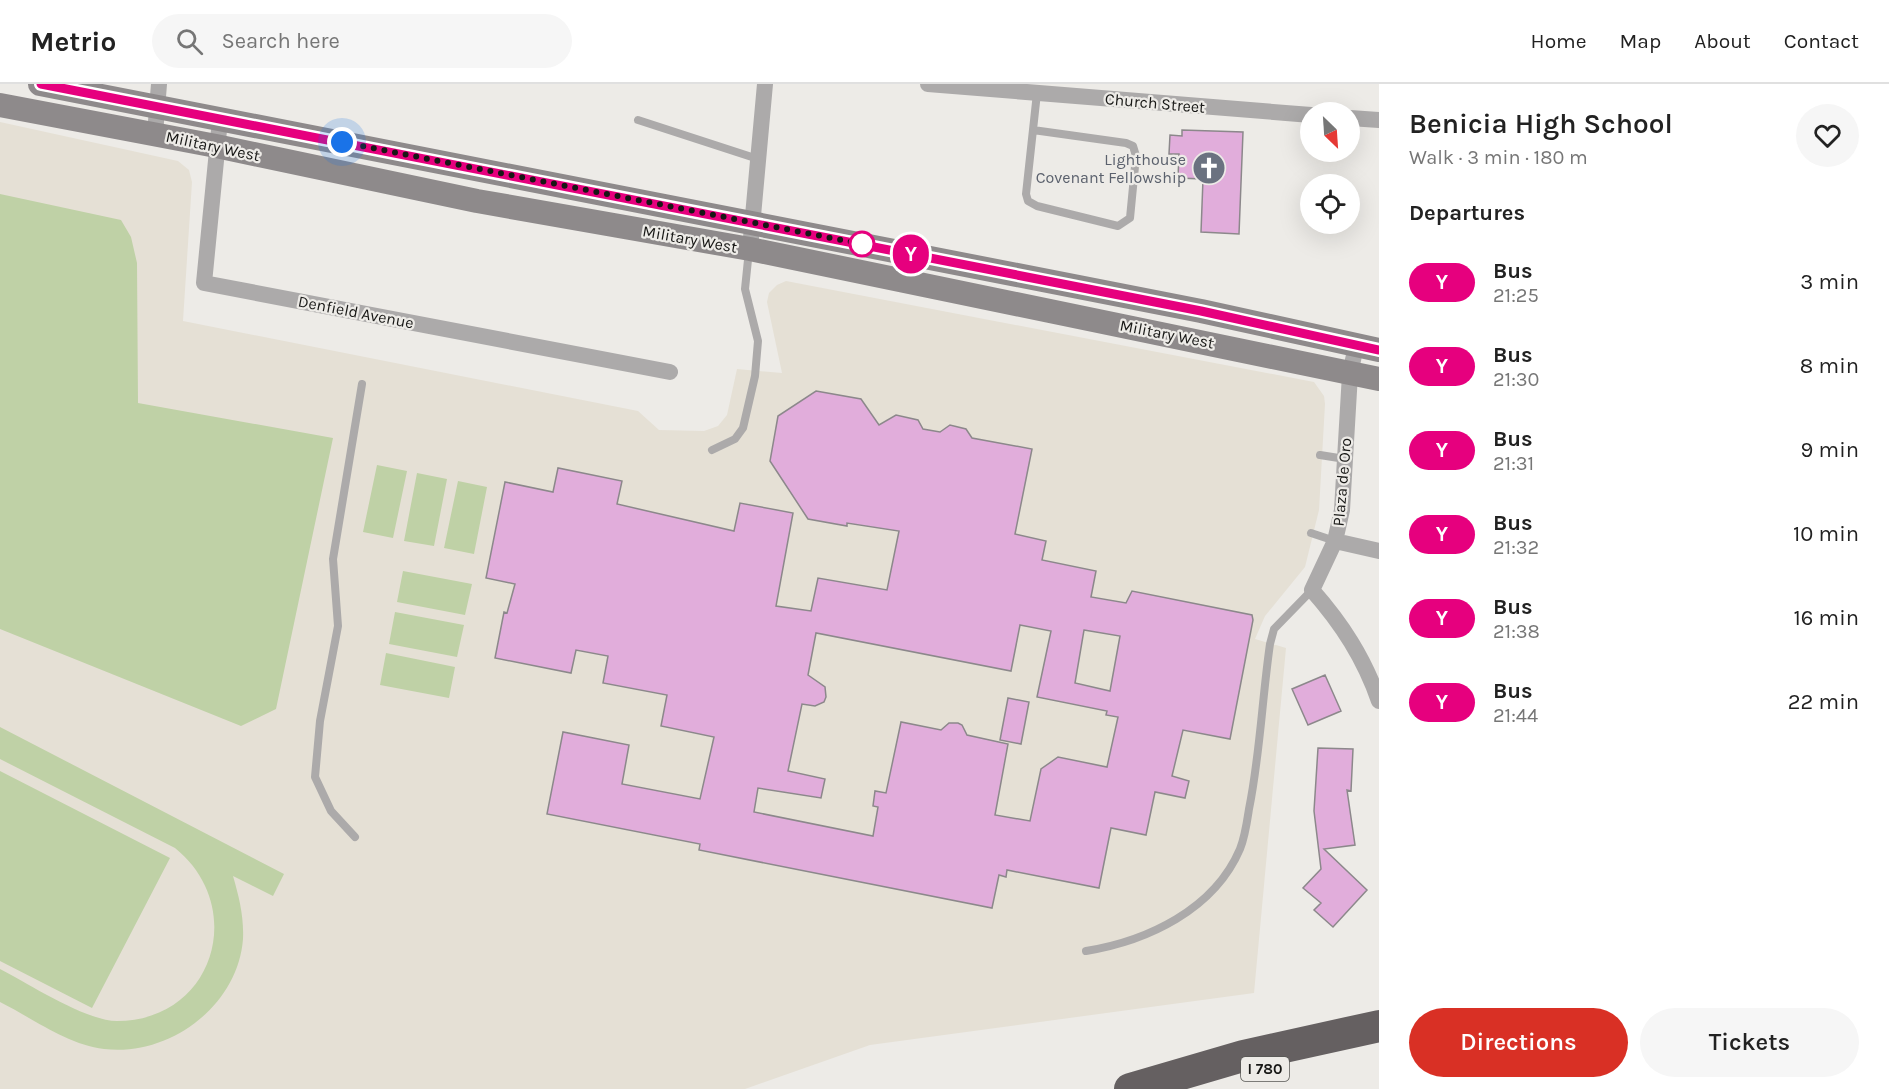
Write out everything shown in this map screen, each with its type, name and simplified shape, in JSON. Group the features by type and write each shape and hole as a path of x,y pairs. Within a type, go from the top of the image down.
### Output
{"highway":[{"path":"1130,1089 1243,1056 1379,1026"},
{"name":"I 780","path":"1151,1089 1379,1048"}],"main road":[{"name":"Military West","path":"40,84 158,96 220,120 1201,311 1367,348"},
{"name":"Military West","path":"0,105 216,146 477,201 750,249 1379,379"}],"street":[{"path":"750,249 765,84"},
{"name":"Church Street","path":"928,84 1300,114"},
{"path":"155,134 158,96"},
{"path":"1360,119 1379,120"},
{"name":"Denfield Avenue","path":"220,120 204,283 670,372"},
{"name":"Plaza de Oro","path":"1311,590 1335,541 1342,510 1350,374 1367,348"},
{"path":"1335,541 1379,551"},
{"path":"1311,590 1337,618 1358,651 1379,701"}],"lane":[{"path":"1033,130 1126,143 1132,146 1136,156 1130,218 1118,226 1037,206 1028,201 1026,194 1036,93"},
{"path":"638,120 758,159"},
{"path":"712,450 735,439 743,428 755,376 758,341 745,289 750,249"},
{"path":"355,837 331,811 315,777 320,721 338,626 333,559 362,384"},
{"path":"1320,455 1345,459"},
{"path":"1311,533 1335,541"},
{"path":"1086,951 1120,945 1173,922 1214,889 1234,859 1240,849 1253,788 1270,644 1274,629 1311,590"}],"shaded area":[{"path":"0,122 178,161 189,170 192,182 183,321 638,411 659,430 704,431 718,426 727,415 737,369 782,373 767,302 769,293 777,285 786,281 1314,382 1324,396 1325,404 1319,510 1305,567 1265,616 1255,639 1286,648 1254,993 870,1045 745,1089 0,1089"}],"green space":[{"path":"0,194 121,220 131,237 137,263 138,403 333,438 276,709 241,726 0,629"},
{"path":"377,465 407,471 393,538 363,532"},
{"path":"417,473 447,479 434,546 404,541"},
{"path":"458,481 487,487 474,554 444,548"},
{"path":"403,571 472,584 465,615 397,602"},
{"path":"395,612 464,625 457,657 389,644"},
{"path":"386,653 455,667 449,698 380,685"},
{"path":"0,727 284,874 273,896 233,876 243,922 243,939 238,963 228,986 214,1005 196,1022 175,1035 152,1045 128,1049 104,1049 64,1037 0,1002 0,969 58,1001 90,1015 117,1021 150,1016 177,1002 197,982 210,957 214,929 210,900 197,872 175,848 0,759"},
{"path":"0,771 170,858 92,1008 0,961"}],"building":[{"path":"1182,130 1243,132 1239,234 1201,232 1203,179 1178,178 1179,154 1169,154 1170,135 1182,136"},
{"path":"816,391 861,399 879,425 896,415 918,420 923,429 940,432 950,425 966,429 972,438 1032,449 1015,534 1046,541 1042,560 1096,571 1091,597 1126,603 1132,591 1252,615 1253,620 1230,739 1183,730 1172,776 1189,781 1185,798 1155,792 1146,835 1111,828 1099,888 1007,870 1006,877 999,875 992,908 699,850 700,844 547,814 563,732 629,745 622,784 700,799 714,737 661,726 667,695 603,683 608,656 576,650 571,673 495,658 504,612 507,613 515,584 486,578 505,482 553,492 558,468 622,481 617,504 734,531 740,503 793,513 776,606 811,611 818,578 887,590 899,531 847,523 847,526 808,519 770,461 778,416","holes":["1020,625 1051,631 1037,697 1107,711 1106,715 1118,717 1107,767 1058,757 1041,769 1030,821 995,815 1008,744 967,735 962,725 958,723 949,723 941,730 901,722 886,793 875,791 873,806 878,807 873,836 754,812 758,788 821,798 825,779 788,771 802,704 815,706 824,702 826,697 825,687 808,675 816,633 1011,671","1084,630 1120,636 1110,691 1075,683"]},
{"path":"1325,675 1341,711 1308,725 1292,689"},
{"path":"1008,698 1029,702 1021,744 1000,740"},
{"path":"1318,748 1353,749 1351,791 1347,790 1355,845 1324,849 1367,890 1333,927 1314,910 1321,903 1303,888 1321,869 1314,811"}],"bus line":[{"name":"Y","path":"41,84 1201,311 1379,350"}],"place":[{"name":"Lighthouse Covenant Fellowship","path":"1209,168"}],"route":[{"path":"342,142 862,244"}]}
